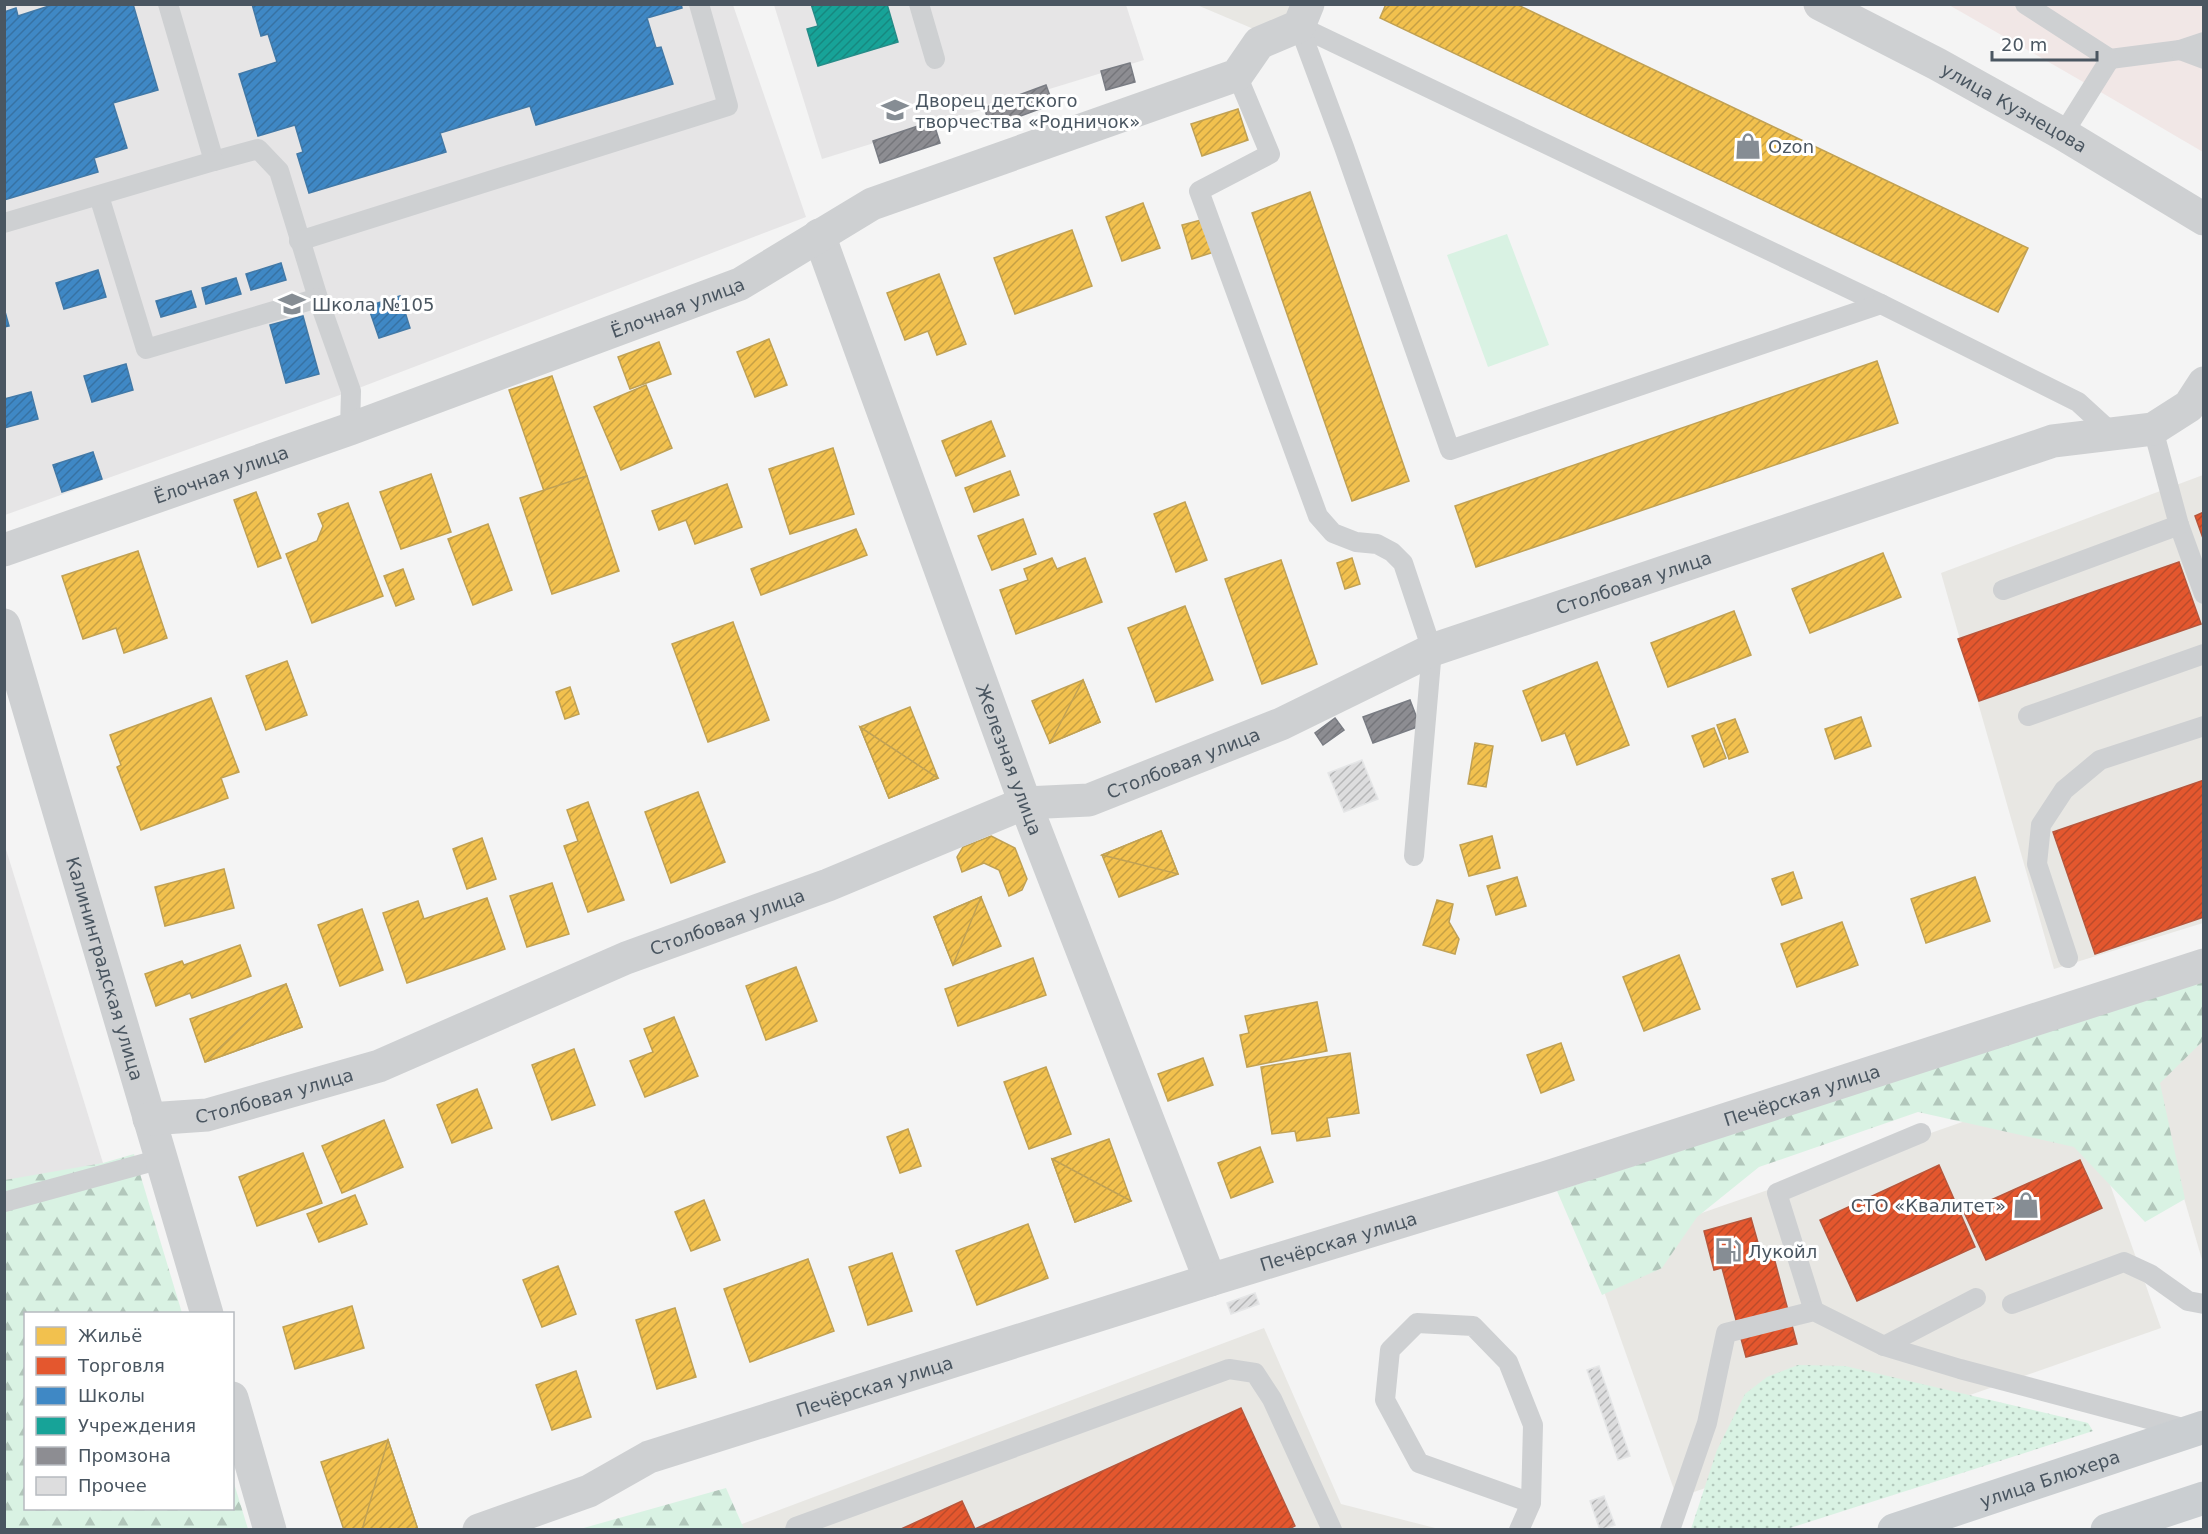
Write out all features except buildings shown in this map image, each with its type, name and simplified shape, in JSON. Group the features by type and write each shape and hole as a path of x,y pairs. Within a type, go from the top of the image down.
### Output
{"main road":[{"name":"улица Блюхера","path":"1894,1530 2198,1429"},
{"path":"2107,1530 2204,1498"}],"street":[{"name":"улица Кузнецова","path":"1820,4 1937,64 2063,134 2204,219"},
{"path":"1237,75 1259,43 1303,15"},
{"name":"Ёлочная улица","path":"4,550 350,429 740,284 872,204 1237,75"},
{"name":"Железная улица","path":"819,235 1025,803 1210,1280"},
{"name":"Столбовая улица","path":"149,1119 207,1115 379,1066 626,958 828,885 1025,803 1089,800 1281,724 1432,650 2053,441 2153,429 2189,406 2204,382"},
{"name":"Калининградская улица","path":"4,625 206,1312"},
{"name":"Печёрская улица","path":"479,1530 589,1491 649,1457 1210,1280 1556,1175 2204,965"},
{"path":"234,1405 270,1530"}],"lane":[{"path":"168,4 214,161"},
{"path":"299,241 728,106 699,4"},
{"path":"919,4 935,59"},
{"path":"2025,4 2110,59 2180,50 2204,42"},
{"path":"1303,15 1347,158 1450,450 1881,304"},
{"path":"1303,15 2078,402 2113,434"},
{"path":"2180,50 2204,59"},
{"path":"2063,134 2110,59"},
{"path":"1237,75 1270,154 1199,191 1318,516 1333,533 1356,542 1377,544 1392,552 1403,563 1432,650 1414,856"},
{"path":"4,223 258,149 279,171 299,241 351,391 350,429"},
{"path":"99,195 146,349 318,298"},
{"path":"2153,429 2179,525 2204,594"},
{"path":"2003,590 2179,525"},
{"path":"2028,716 2204,654"},
{"path":"2068,957 2037,864 2041,825 2064,790 2100,760 2204,726"},
{"path":"1814,1311 1777,1193 1921,1133"},
{"path":"4,1202 161,1159"},
{"path":"2012,1304 2124,1262 2150,1274 2188,1301 2204,1304"},
{"path":"1884,1346 1976,1299"},
{"path":"1670,1530 1707,1423 1726,1333 1814,1311 1884,1346 1960,1369 2198,1429"},
{"path":"1519,1530 1531,1503 1533,1425 1508,1362 1473,1326 1417,1323 1390,1350 1385,1400 1419,1463 1531,1503"},
{"path":"795,1530 796,1527 1229,1369 1255,1373 1272,1399 1332,1530"}],"shaded area":[{"name":"Школа №105","path":"5,5 733,5 806,217 351,391 5,515"},
{"name":"Дворец детского творчества «Родничок»","path":"774,5 1126,5 1144,60 822,159"},
{"path":"1197,5 1295,5 1280,40"},
{"path":"1949,5 2203,5 2203,152 2092,87"},
{"path":"2203,475 2203,923 2054,969 1941,573"},
{"path":"4,843 103,1163 4,1187"},
{"path":"2203,1020 2203,1263 2139,1045"},
{"path":"2074,1083 2161,1328 1677,1498 1590,1252"},
{"path":"1264,1328 1341,1504 1439,1529 726,1530"}],"green space":[{"path":"1507,234 1549,345 1488,367 1447,255"},
{"path":"2203,978 2203,1041 2160,1083 2185,1199 2145,1222 2074,1147 1918,1112 1759,1167 1697,1217 1662,1268 1602,1295 1557,1191"},
{"path":"134,1154 182,1312 24,1312 24,1510 234,1510 234,1483 248,1529 5,1530 5,1180 103,1163"},
{"path":"1798,1365 1845,1366 2088,1423 2093,1431 1787,1529 1691,1529 1717,1450 1745,1394 1767,1377"},
{"path":"726,1488 744,1529 580,1529"}],"place":[{"name":"Дворец детского творчества «Родничок»","path":"895,110"},
{"name":"Ozon","path":"1748,146"},
{"name":"Школа №105","path":"292,304"},
{"name":"СТО «Квалитет»","path":"2026,1205"},
{"name":"Лукойл","path":"1728,1251"}]}
